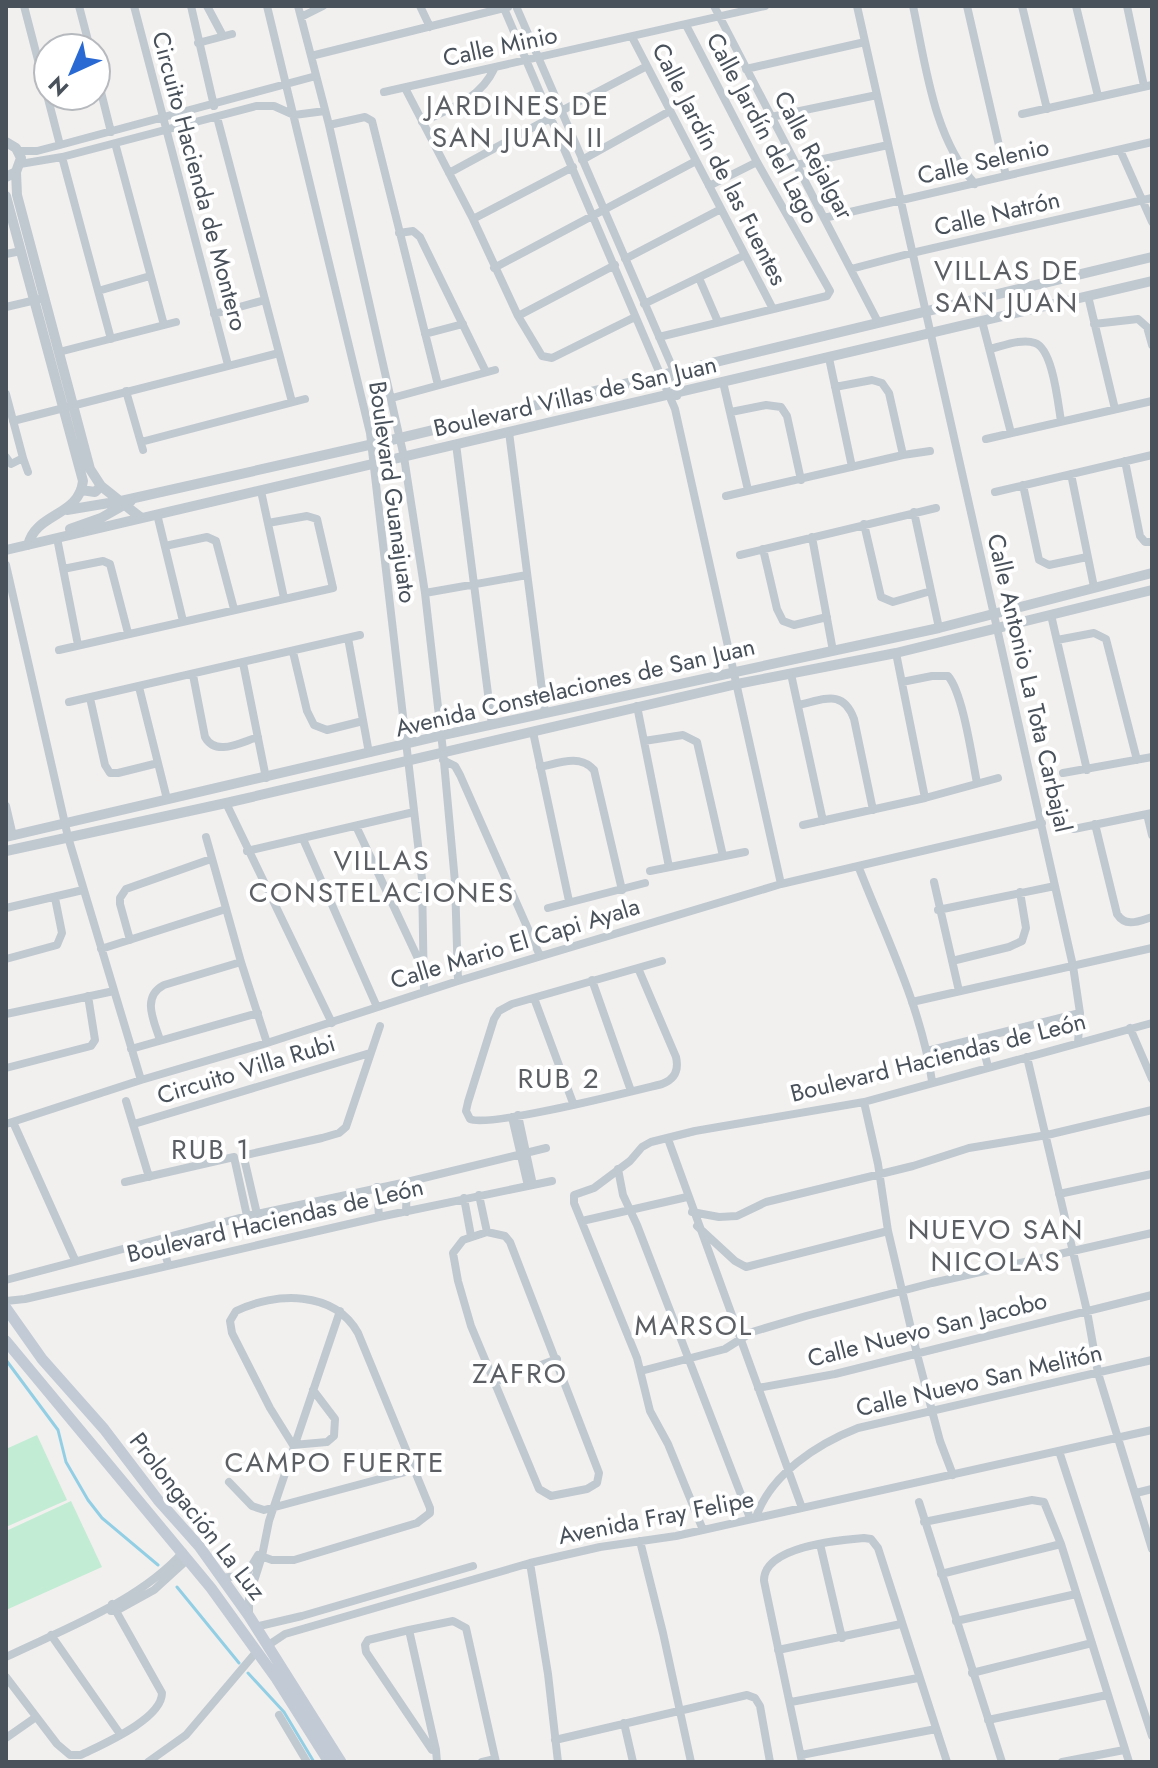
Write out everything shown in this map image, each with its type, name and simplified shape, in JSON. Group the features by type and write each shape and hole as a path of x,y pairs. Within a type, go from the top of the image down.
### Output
{"main road":[{"name":"Prolongación La Luz","path":"6,1308 42,1359 104,1429 158,1500 199,1546 252,1621 262,1648 329,1762"},
{"name":"Prolongación La Luz","path":"6,1341 262,1648 341,1762"}],"street":[{"path":"24,6 60,145"},
{"path":"79,6 86,32"},
{"name":"Circuito Hacienda de Montero","path":"134,6 228,365"},
{"name":"Circuito Hacienda de Montero","path":"191,6 214,106"},
{"name":"Circuito Hacienda de Montero","path":"198,43 227,35 207,6"},
{"name":"Boulevard Guanajuato","path":"267,6 367,415 422,879 424,992"},
{"name":"Boulevard Guanajuato","path":"298,6 329,125 404,457 425,593 443,755 455,882 458,981"},
{"path":"301,17 323,6"},
{"path":"420,6 430,27"},
{"path":"311,56 430,27 483,10 509,6"},
{"path":"509,6 539,59 674,371 672,395 781,884"},
{"path":"509,6 527,62 660,375 672,395"},
{"name":"Calle Rejalgar","path":"714,6 878,322"},
{"name":"Calle Minio","path":"384,92 765,6"},
{"name":"Calle Antonio La Tota Carbajal","path":"857,6 1073,966 1080,1013 1078,1043"},
{"path":"913,6 940,125 960,164 975,184"},
{"path":"967,6 1006,176"},
{"path":"1022,6 1047,109"},
{"path":"1076,6 1098,96"},
{"path":"1022,114 1148,86 1127,6"},
{"name":"Calle Jardín del Lago","path":"686,25 757,162 830,291 827,296 773,309"},
{"name":"Calle Jardín de las Fuentes","path":"632,37 773,309"},
{"path":"746,69 865,42"},
{"path":"561,111 647,66"},
{"path":"422,122 475,95 494,69"},
{"path":"6,142 19,151 37,151 214,106 316,76"},
{"path":"405,88 473,219 518,316 542,356 552,358 635,317"},
{"path":"771,117 877,95"},
{"path":"14,171 266,105 294,115 325,111"},
{"path":"582,160 670,111"},
{"path":"106,112 111,132"},
{"name":"Circuito Hacienda de Montero","path":"217,117 292,402"},
{"path":"329,125 365,117 371,119 438,385"},
{"path":"449,173 552,117"},
{"name":"Calle Selenio","path":"824,218 1152,142"},
{"path":"115,143 164,325"},
{"path":"796,165 888,145"},
{"path":"1120,150 1152,222"},
{"path":"19,151 14,171 17,195 68,406 90,469 101,486 128,501 140,517"},
{"path":"62,157 111,339"},
{"path":"494,268 696,161"},
{"path":"709,186 757,162"},
{"path":"473,219 573,167"},
{"path":"6,196 21,251 59,352 82,474 81,490 67,510 39,523 30,535 28,545"},
{"name":"Calle Natrón","path":"851,269 1152,198"},
{"path":"625,259 721,209"},
{"path":"392,398 490,371 418,234 413,231 399,233"},
{"path":"6,254 21,251"},
{"path":"644,304 745,255"},
{"name":"Boulevard Villas de San Juan","path":"67,510 128,501 400,438 1152,257"},
{"path":"518,316 615,265"},
{"path":"98,291 150,276"},
{"path":"699,278 718,322"},
{"name":"Boulevard Villas de San Juan","path":"6,550 1152,281"},
{"path":"1088,296 1115,409"},
{"path":"6,307 40,299"},
{"path":"214,314 265,300"},
{"path":"659,337 773,309"},
{"path":"1094,324 1138,319 1147,327 1152,345"},
{"path":"982,321 1011,433"},
{"path":"59,352 176,322"},
{"path":"425,334 463,324"},
{"path":"990,349 1025,342 1039,344 1049,360 1061,421"},
{"path":"13,421 279,353"},
{"path":"829,358 852,467"},
{"path":"835,387 872,380 878,380 887,387 903,455"},
{"path":"723,382 748,490"},
{"path":"126,391 142,446 305,399"},
{"path":"6,394 28,472"},
{"path":"986,439 1152,401"},
{"path":"731,412 766,405 781,407 787,416 801,480"},
{"path":"509,432 545,713"},
{"path":"456,444 492,725"},
{"path":"726,496 930,451"},
{"path":"995,492 1152,455"},
{"path":"8,462 23,458"},
{"path":"1125,461 1140,536 1145,542 1152,542"},
{"path":"1071,474 1094,587"},
{"path":"1023,485 1039,560 1049,565 1087,557"},
{"path":"81,490 95,492 101,486"},
{"path":"261,491 284,598"},
{"path":"78,645 57,538 62,532 101,518 128,501"},
{"path":"740,555 936,508"},
{"path":"914,512 939,628"},
{"path":"157,514 183,621"},
{"path":"59,650 333,588 317,519 307,516 268,523"},
{"path":"864,524 881,597 893,602 931,591"},
{"path":"165,546 207,537 216,541 234,609"},
{"path":"812,537 833,651"},
{"path":"763,549 777,609 783,621 794,625 827,617"},
{"path":"63,569 108,562 128,633"},
{"path":"6,565 68,837 141,1080"},
{"name":"Avenida Constelaciones de San Juan","path":"9,837 439,736 939,628 1152,573"},
{"path":"425,593 527,575"},
{"name":"Avenida Constelaciones de San Juan","path":"6,851 408,760 443,755 637,706 896,653 1152,590"},
{"path":"1051,615 1087,770"},
{"path":"1057,640 1094,633 1106,639 1137,760"},
{"path":"69,702 360,635"},
{"path":"348,638 369,753"},
{"path":"293,652 307,711 314,725 327,730 363,721"},
{"path":"896,653 925,798"},
{"path":"243,663 266,778"},
{"path":"791,674 823,821"},
{"path":"193,675 209,744 214,748 223,748 258,737"},
{"path":"902,682 932,676 948,676 951,680 958,696 977,783"},
{"path":"139,687 167,799"},
{"path":"90,698 105,765 110,773 158,763"},
{"path":"798,705 830,698 838,699 849,707 873,810"},
{"path":"637,706 669,867"},
{"path":"533,732 569,901"},
{"path":"644,741 683,735 697,742 723,856"},
{"path":"443,755 460,775 540,956"},
{"path":"1063,773 1152,757"},
{"path":"540,767 578,760 586,762 594,770 622,890"},
{"path":"803,825 998,778"},
{"path":"226,803 332,1023"},
{"path":"6,806 9,837"},
{"path":"247,851 414,812"},
{"path":"1074,829 1150,813 1152,835"},
{"name":"Calle Mario El Capi Ayala","path":"9,1123 458,981 781,884 1042,823"},
{"path":"1095,824 1120,919 1128,923 1152,917"},
{"path":"356,826 423,968"},
{"path":"206,837 267,1043"},
{"path":"303,839 377,1007"},
{"path":"650,871 745,852"},
{"path":"130,940 120,904 126,889 211,859"},
{"path":"859,868 912,1002 927,1051 932,1081"},
{"path":"934,882 959,991"},
{"path":"548,908 645,883"},
{"path":"938,910 1055,886"},
{"path":"6,908 83,890"},
{"path":"952,961 1022,941 1026,928 1020,892"},
{"path":"6,959 57,945 62,933 55,898"},
{"path":"101,949 226,909"},
{"path":"912,1002 1152,948"},
{"path":"638,968 678,1068 668,1082 515,1116 470,1119 466,1111 494,1019 504,1008 592,980 662,961"},
{"path":"160,1040 149,1003 154,991 164,985 241,962"},
{"path":"592,980 631,1091"},
{"path":"6,1014 114,991"},
{"path":"6,1068 91,1046 95,1040 88,996"},
{"path":"534,998 573,1103"},
{"path":"131,1049 258,1013"},
{"path":"927,1051 1080,1013"},
{"name":"Boulevard Haciendas de León","path":"582,1221 573,1197 594,1188 644,1145 695,1131 864,1102 1152,1023"},
{"name":"Circuito Villa Rubi","path":"252,1215 246,1155 339,1133 350,1121 380,1026"},
{"path":"1130,1028 1152,1079"},
{"path":"981,1038 988,1067"},
{"name":"Circuito Villa Rubi","path":"134,1124 370,1053"},
{"path":"1027,1057 1087,1311 1098,1373 1152,1549"},
{"name":"Circuito Villa Rubi","path":"126,1101 149,1177"},
{"path":"864,1102 888,1231 917,1354 953,1475"},
{"path":"692,1212 737,1216 766,1202 913,1166 969,1148 1002,1145 1152,1110"},
{"path":"515,1116 530,1186"},
{"path":"9,1123 75,1260"},
{"path":"668,1139 697,1226 802,1508"},
{"path":"6,1280 252,1215 546,1148"},
{"path":"125,1182 234,1157 252,1215"},
{"path":"618,1169 621,1191 753,1518"},
{"path":"1059,1194 1152,1174"},
{"name":"Boulevard Haciendas de León","path":"6,1301 552,1181"},
{"path":"406,1212 407,1182"},
{"path":"377,1187 379,1217"},
{"path":"479,1195 487,1232"},
{"path":"687,1197 582,1221 641,1371 650,1411 668,1444 703,1530"},
{"path":"464,1198 471,1236"},
{"path":"697,1226 741,1266 752,1267 888,1231"},
{"path":"487,1232 500,1233 510,1242 557,1359 599,1473 597,1483 587,1489 551,1496 543,1493 536,1483 471,1326 453,1253 458,1244 471,1236 487,1232"},
{"path":"641,1371 731,1347 752,1332 780,1323 943,1280 1152,1233"},
{"path":"161,1239 168,1264"},
{"name":"Calle Nuevo San Jacobo","path":"758,1388 835,1374 1152,1295"},
{"path":"261,1553 283,1562 294,1560 417,1523 427,1517 430,1508 358,1333 340,1311 307,1298 282,1298 241,1308 230,1321 232,1333 270,1408 293,1445"},
{"path":"340,1311 293,1445 261,1553 250,1577 252,1621 302,1616 473,1566"},
{"path":"495,1382 557,1359"},
{"name":"Calle Nuevo San Melitón","path":"753,1518 788,1470 839,1435 1152,1360"},
{"path":"293,1445 327,1442 334,1436 335,1419 313,1390"},
{"name":"Avenida Fray Felipe","path":"262,1648 285,1634 530,1563 703,1530 1152,1430"},
{"path":"1059,1451 1152,1736"},
{"path":"229,1482 256,1508 273,1509 413,1470"},
{"path":"1136,1493 1152,1489"},
{"path":"924,1522 1037,1499 1046,1506 1061,1544 1120,1735 1121,1762"},
{"path":"919,1502 1002,1762"},
{"path":"936,1729 801,1759 764,1581 765,1570 773,1559 820,1544 871,1539 878,1548 947,1762"},
{"path":"640,1541 691,1762"},
{"path":"820,1544 842,1638"},
{"path":"941,1574 1061,1544"},
{"path":"6,1657 114,1607 186,1555"},
{"path":"530,1563 558,1762"},
{"path":"221,1578 250,1577"},
{"path":"956,1621 1076,1594"},
{"path":"6,1677 57,1744 70,1755 81,1755 153,1713 160,1706 162,1693 114,1607"},
{"path":"436,1750 432,1750 366,1652 365,1645 368,1640 453,1621 466,1628 495,1761 482,1762"},
{"path":"778,1650 901,1624"},
{"path":"409,1630 437,1762"},
{"path":"51,1635 120,1734"},
{"path":"972,1673 1092,1643"},
{"path":"148,1762 186,1735 262,1648"},
{"path":"791,1702 918,1678"},
{"path":"988,1720 1107,1695"},
{"path":"555,1740 737,1697 755,1698 760,1706 770,1762"},
{"path":"279,1715 307,1762"},
{"path":"6,1738 36,1717"},
{"path":"624,1723 633,1762"},
{"path":"1062,1762 1121,1751"},
{"path":"1121,1751 1129,1762"}],"green space":[{"path":"37,1435 67,1500 6,1527 6,1449"},
{"path":"71,1501 102,1567 6,1610 6,1531"}],"waterway":[{"path":"6,1360 58,1430 66,1462 88,1500 102,1518 158,1565"},
{"path":"177,1587 239,1663"},
{"path":"248,1673 284,1712 314,1762"}],"district":[{"name":"JARDINES DE SAN JUAN II","path":"518,121"},
{"name":"VILLAS DE SAN JUAN","path":"1007,286"},
{"name":"VILLAS CONSTELACIONES","path":"382,876"},
{"name":"RUB 2","path":"559,1078"},
{"name":"RUB 1","path":"211,1149"},
{"name":"NUEVO SAN NICOLAS","path":"996,1245"},
{"name":"MARSOL","path":"694,1325"},
{"name":"ZAFRO","path":"520,1373"},
{"name":"CAMPO FUERTE","path":"335,1462"}]}
